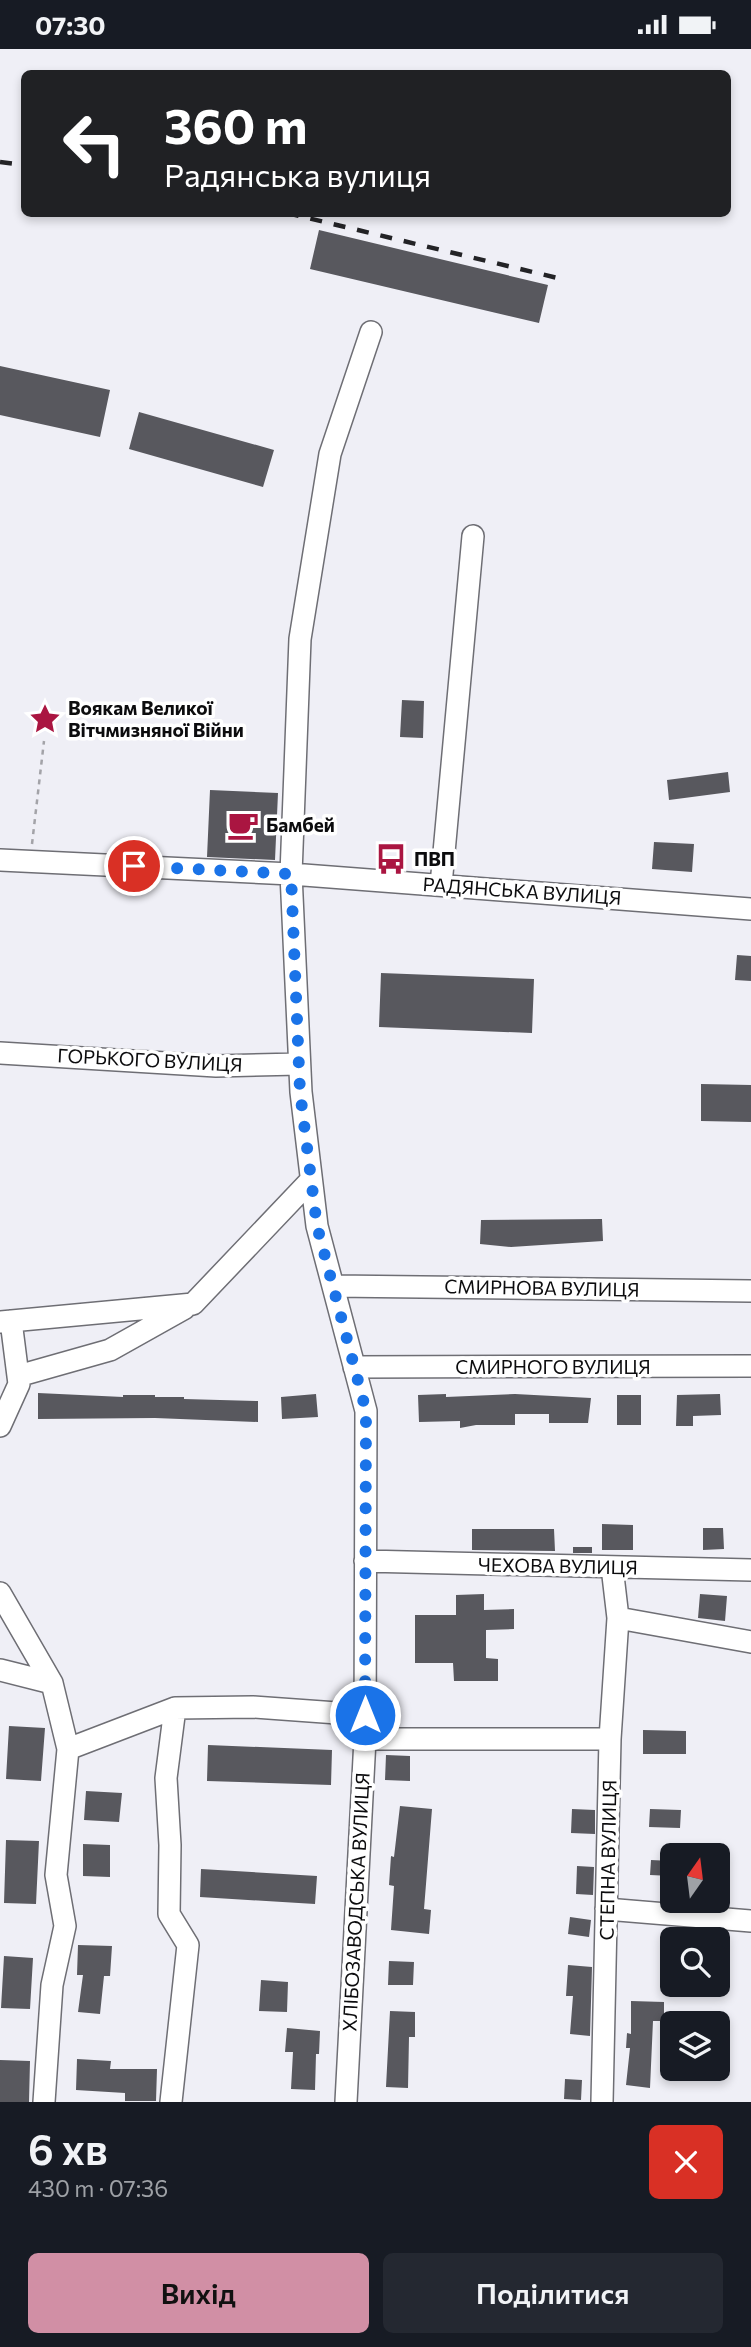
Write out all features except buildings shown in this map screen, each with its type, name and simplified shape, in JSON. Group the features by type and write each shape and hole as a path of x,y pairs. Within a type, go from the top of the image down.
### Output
{"street":[{"name":"ХЛІБОЗАВОДСЬКА ВУЛИЦЯ","path":"346,2102 365,1739 366,1411 317,1226 299,1064 291,874 300,639 330,454 371,332"},
{"path":"441,885 472,536"},
{"name":"РАДЯНСЬКА ВУЛИЦЯ","path":"0,859 291,874 751,909"},
{"name":"ГОРЬКОГО ВУЛИЦЯ","path":"0,1052 216,1066 299,1064"},
{"path":"18,1376 110,1350 193,1304 311,1179"},
{"name":"СМИРНОВА ВУЛИЦЯ","path":"333,1286 751,1291"},
{"path":"0,1426 19,1384 6,1321 193,1304"},
{"name":"СМИРНОГО ВУЛИЦЯ","path":"354,1367 751,1366"},
{"name":"ЧЕХОВА ВУЛИЦЯ","path":"365,1561 751,1570"},
{"name":"СТЕПНА ВУЛИЦЯ","path":"602,2102 610,1739 618,1618 612,1567"},
{"path":"0,1593 52,1682 68,1749 56,1875 65,1926 52,1985 44,2102"},
{"path":"618,1618 751,1642"},
{"path":"0,1670 52,1682"},
{"path":"68,1749 175,1708 253,1707 365,1715"},
{"path":"171,2102 188,1945 169,1914 170,1845 166,1778 175,1708"},
{"path":"365,1739 610,1739"},
{"path":"606,1909 751,1921"}],"path":[{"path":"30,861 44,741"}],"railway":[{"path":"0,162 21,165"},
{"path":"304,217 566,280"}],"place":[{"name":"Воякам Великої Вітчмизняної Війни","path":"45,719"},
{"name":"Бамбей","path":"243,825"},
{"name":"ПВП","path":"391,859"}],"route":[{"path":"134,866 291,874 300,1092 317,1226 366,1411 365,1715"}]}
